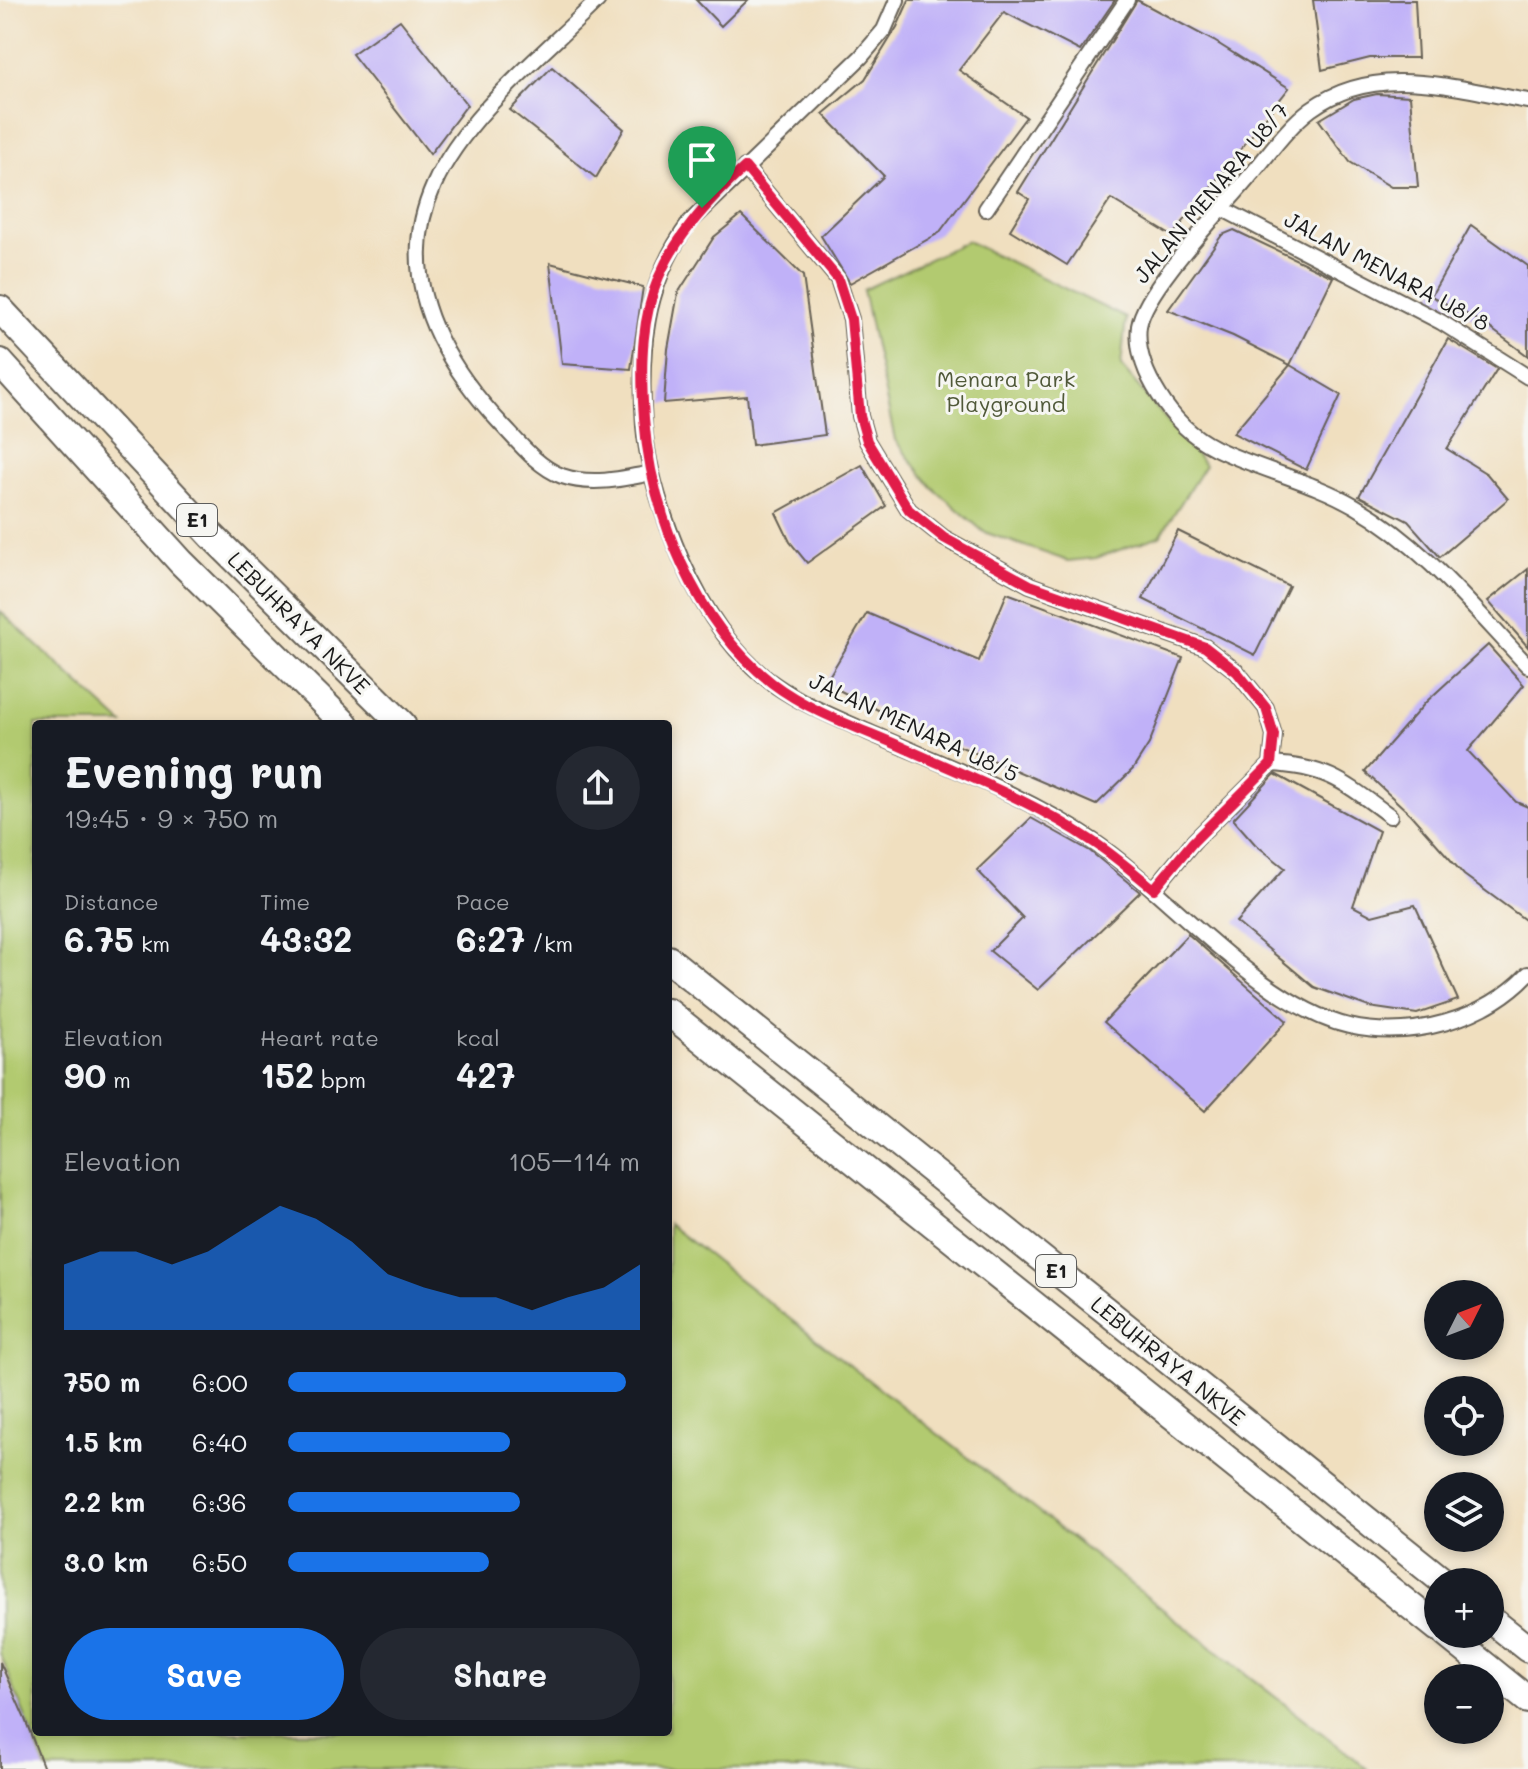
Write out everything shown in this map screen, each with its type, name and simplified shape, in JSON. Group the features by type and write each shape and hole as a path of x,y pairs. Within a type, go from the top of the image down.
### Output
{"highway":[{"name":"LEBUHRAYA NKVE","path":"0,309 211,535 398,720"},
{"name":"LEBUHRAYA NKVE","path":"0,362 181,562 341,720"},
{"name":"LEBUHRAYA NKVE","path":"672,962 1427,1568"},
{"name":"LEBUHRAYA NKVE","path":"672,1015 1424,1617"},
{"path":"1504,1630 1528,1649"},
{"path":"1463,1648 1528,1700"}],"street":[{"path":"598,0 485,112 449,156 433,186 426,210 421,272 429,315 446,356 484,406 541,464 557,474 583,480 615,480 651,473"},
{"name":"JALAN MENARA U8/5","path":"897,0 884,30 861,57 690,222 676,241 654,286 647,316 641,374 651,473 669,531 695,590 724,635 759,672 813,707 1031,805 1093,841 1280,994 1327,1020 1352,1027 1406,1030 1456,1019 1506,994 1528,974"},
{"path":"986,209 1127,0"},
{"name":"JALAN MENARA U8/7","path":"1528,101 1418,80 1393,81 1350,89 1311,110 1292,126 1159,286 1145,307 1139,327 1145,368 1166,407 1198,439 1354,505 1395,532 1433,565 1528,666"},
{"path":"745,167 838,279 853,329 860,416 867,441 909,510 944,538 1030,585 1205,647 1237,672 1266,708 1274,735 1271,764 1193,842 1154,889"},
{"name":"JALAN MENARA U8/8","path":"1223,209 1441,322 1528,377"},
{"path":"1271,764 1308,766 1338,778 1390,816"}],"green space":[{"name":"Menara Park Playground","path":"967,241 1126,318 1121,366 1205,465 1160,536 1096,558 1068,561 984,532 932,487 895,440 863,290"},
{"path":"0,611 119,720 32,720 32,1734 0,1653"},
{"path":"672,1227 1368,1769 46,1769 33,1736 672,1736"}],"building":[{"path":"696,0 748,0 721,26"},
{"path":"909,0 1115,0 1080,51 1004,12 959,70 1026,117 939,233 850,283 821,236 884,176 823,114 865,79 897,27"},
{"path":"1137,0 1214,41 1289,88 1172,236 1111,199 1067,265 1010,230 1029,199 1018,192"},
{"path":"1313,0 1415,0 1418,58 1370,58 1322,70"},
{"path":"400,20 467,105 430,154 352,54"},
{"path":"552,67 624,129 596,178 510,110"},
{"path":"1377,94 1410,96 1418,187 1391,187 1350,162 1319,120 1354,99"},
{"path":"741,215 803,276 825,435 752,445 747,396 664,403 668,349 678,293 714,237"},
{"path":"1471,225 1528,266 1528,356 1482,322 1431,296"},
{"path":"1234,230 1333,277 1290,365 1233,336 1168,310 1222,235"},
{"path":"550,263 643,287 631,369 562,364"},
{"path":"1448,339 1497,369 1447,449 1487,474 1508,499 1440,557 1408,521 1359,496"},
{"path":"1290,365 1341,395 1306,470 1233,433"},
{"path":"862,465 886,506 807,563 790,542 776,513"},
{"path":"1178,531 1289,586 1255,655 1143,599"},
{"path":"1528,569 1528,647 1488,601"},
{"path":"1007,593 1183,658 1149,744 1133,769 1096,805 892,717 825,683 867,613 979,661"},
{"path":"1488,645 1524,685 1468,751 1516,802 1528,807 1528,922 1464,875 1410,814 1365,772 1426,702"},
{"path":"1275,774 1379,831 1353,906 1372,916 1415,905 1458,1000 1417,1014 1369,1007 1314,987 1236,922 1285,868 1255,844 1233,819"},
{"path":"1031,818 1090,851 1140,892 1038,990 990,951 1023,918 977,870"},
{"path":"1188,934 1287,1021 1205,1111 1104,1022"},
{"path":"0,1662 25,1719 44,1769 0,1769"}],"route":[{"path":"745,167 815,247 838,279 846,298 855,338 860,416 867,441 877,463 909,510 944,538 1030,585 1205,647 1237,672 1259,697 1272,720 1271,764 1193,842 1154,889 1093,841 1031,805 813,707 775,685 724,635 695,590 669,531 651,473 641,374 642,346 654,286 676,241 702,208 745,167"}]}
